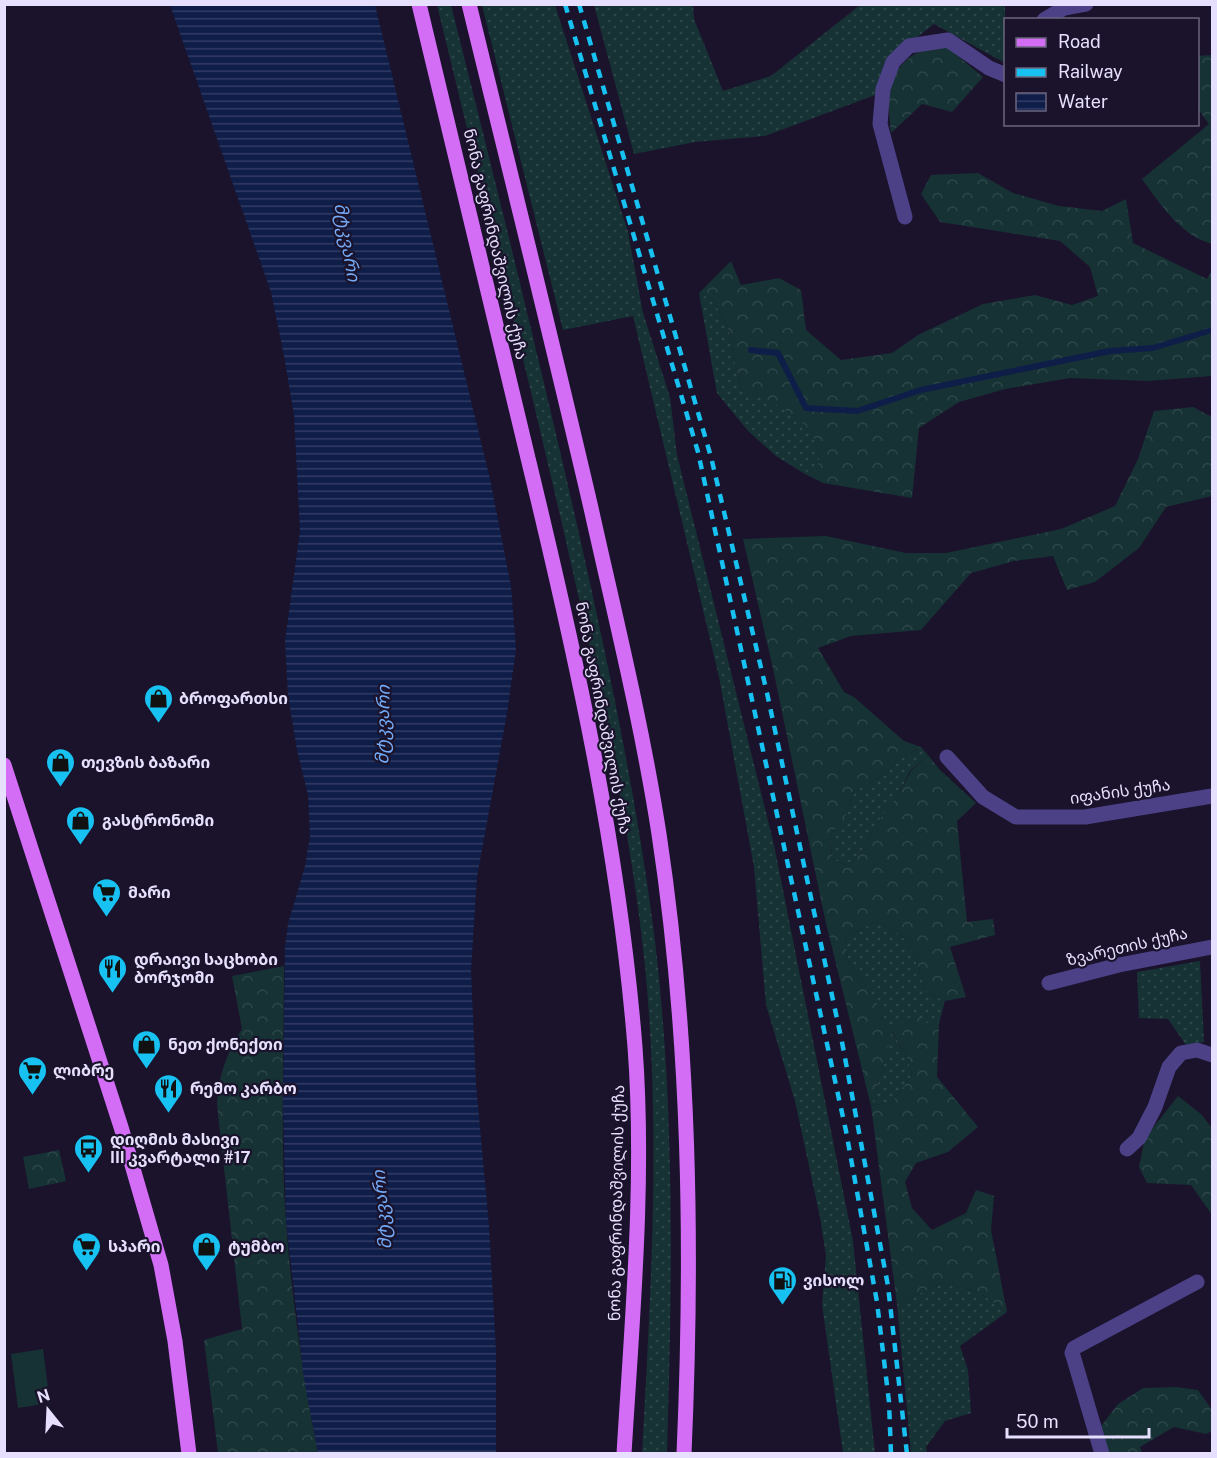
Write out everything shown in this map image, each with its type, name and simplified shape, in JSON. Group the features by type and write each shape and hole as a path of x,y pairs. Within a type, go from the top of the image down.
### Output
{"main road":[{"name":"ნონა გაფრინდაშვილის ქუჩა","path":"419,4 572,645 600,781 623,929 635,1051 638,1134 624,1454"},
{"name":"ნონა გაფრინდაშვილის ქუჩა","path":"469,4 556,357 605,570 659,832 671,924 686,1095 688,1265 684,1454"},
{"path":"4,765 121,1126 160,1265 175,1341 189,1454"}],"street":[{"path":"1047,18 1064,8 1086,4"},
{"path":"905,217 880,124 883,89 893,62 909,46 948,40 989,68 1004,75"},
{"name":"იფანის ქუჩა","path":"947,757 982,797 1016,817 1085,816 1212,796"},
{"name":"ზვარეთის ქუჩა","path":"1049,983 1119,964 1212,947"},
{"path":"1127,1149 1139,1138 1155,1107 1169,1067 1181,1053 1197,1050 1212,1055"},
{"path":"1102,1454 1072,1353 1074,1348 1197,1282"}],"green space":[{"path":"437,5 451,5 516,267 578,529 623,743 642,850 657,958 667,1082 671,1267 667,1453 642,1453 653,1210 653,1088 645,966 631,858 611,750 565,537"},
{"path":"482,5 555,5 628,232 643,313 670,397 677,455 774,845 853,1241 875,1453 843,1453 822,1304 826,1256 820,1217 795,1101 766,1005 754,867 719,677 633,316 563,330"},
{"path":"594,5 693,5 694,19 723,91 771,76 860,5 1005,5 1004,62 934,24 889,59 878,94 765,136 695,142 634,154"},
{"path":"947,47 983,77 952,112 922,104 891,133 890,89 898,70 905,61 918,52"},
{"path":"1212,55 1212,244 1190,234 1172,218 1142,179 1209,124 1199,110 1199,56"},
{"path":"978,173 1013,193 1059,206 1102,211 1126,199 1133,243 1207,279 1212,270 1212,376 1148,381 1070,378 1005,389 959,402 919,428 912,498 823,483 805,474 820,462 814,439 801,421 792,414 741,390 728,328 713,300 699,293 731,261 741,285 779,278 801,290 806,330 841,360 892,353 918,335 983,304 1035,295 1072,305 1098,296 1090,267 1060,241 940,222 921,194 931,175"},
{"path":"699,293 713,300 728,328 741,390 783,408 801,421 808,430 815,442 820,462 805,474 776,456 748,431 717,393"},
{"path":"1193,407 1212,417 1212,496 1166,507 1139,548 1095,582 1067,590 1053,556 1014,561 971,573 921,630 851,636 818,648 844,692 854,697 904,741 921,747 897,761 886,774 853,791 848,812 831,835 832,859 846,865 861,854 874,827 897,797 911,771 928,755 940,770 976,803 957,821 967,922 993,919 995,935 950,947 966,997 945,1001 926,992 915,957 903,937 878,921 845,937 848,961 870,990 891,1030 915,1014 925,1023 939,1023 937,1077 978,1127 948,1152 916,1163 905,1182 912,1208 932,1230 966,1213 976,1190 994,1196 991,1230 1007,1312 977,1291 942,1283 897,1304 871,1106 825,919 772,664 743,539 826,536 906,553 946,553 1061,529 1115,506 1138,459 1154,411","holes":["892,1031 907,1057 912,1075 892,1102 871,1106"]},
{"path":"921,747 928,755 910,771 897,797 874,827 861,854 846,865 832,859 831,835 848,812 853,791 886,774 897,761"},
{"path":"878,921 903,937 915,957 926,992 945,1001 939,1023 891,1030 907,1057 912,1075 892,1102 871,1106 884,1065 870,990 848,961 845,937"},
{"path":"1200,961 1204,1042 1186,1045 1168,1019 1139,1018 1137,972"},
{"path":"284,966 283,1127 286,1223 291,1281 318,1453 218,1453 204,1340 242,1329 217,1105 224,1065 242,1029 232,976"},
{"path":"1178,1096 1201,1114 1212,1128 1212,1215 1191,1185 1147,1183 1139,1167 1145,1138"},
{"path":"59,1150 66,1181 29,1189 23,1157"},
{"path":"942,1283 977,1291 1007,1312 960,1346 968,1370 971,1413 945,1421 926,1447 927,1453 911,1453 897,1304"},
{"path":"43,1349 50,1403 18,1408 11,1354"},
{"path":"1176,1387 1198,1390 1212,1410 1212,1431 1206,1434 1174,1427 1140,1447 1142,1453 1107,1453 1098,1430 1118,1404 1143,1388"}],"water":[{"name":"მტკვარი","path":"170,5 375,5 490,479 511,586 516,649 507,713 477,877 471,970 476,1084 489,1226 496,1351 496,1453 318,1453 304,1379 286,1222 283,1107 285,946 288,924 305,866 310,836 308,795 297,750 288,696 285,641 300,531 294,415 271,292"}],"waterway":[{"path":"751,350 778,353 806,408 857,411 921,390 1110,351 1153,348 1212,330"}],"railway":[{"path":"565,4 698,452 846,1131 877,1302 889,1402 891,1454"},
{"path":"579,4 711,457 767,693 842,1042 888,1286 907,1454"}],"place":[{"name":"ბროფართსი","path":"158,724"},
{"name":"თევზის ბაზარი","path":"60,788"},
{"name":"გასტრონომი","path":"81,846"},
{"name":"მარი","path":"107,918"},
{"name":"დრაივი საცხობი ბორჯომი","path":"113,994"},
{"name":"ნეთ ქონექთი","path":"147,1070"},
{"name":"ლიბრე","path":"32,1096"},
{"name":"რემო კარბო","path":"169,1114"},
{"name":"დიღმის მასივი III კვარტალი #17","path":"89,1174"},
{"name":"სპარი","path":"87,1272"},
{"name":"ტუმბო","path":"207,1272"},
{"name":"ვისოლ","path":"782,1306"}]}
